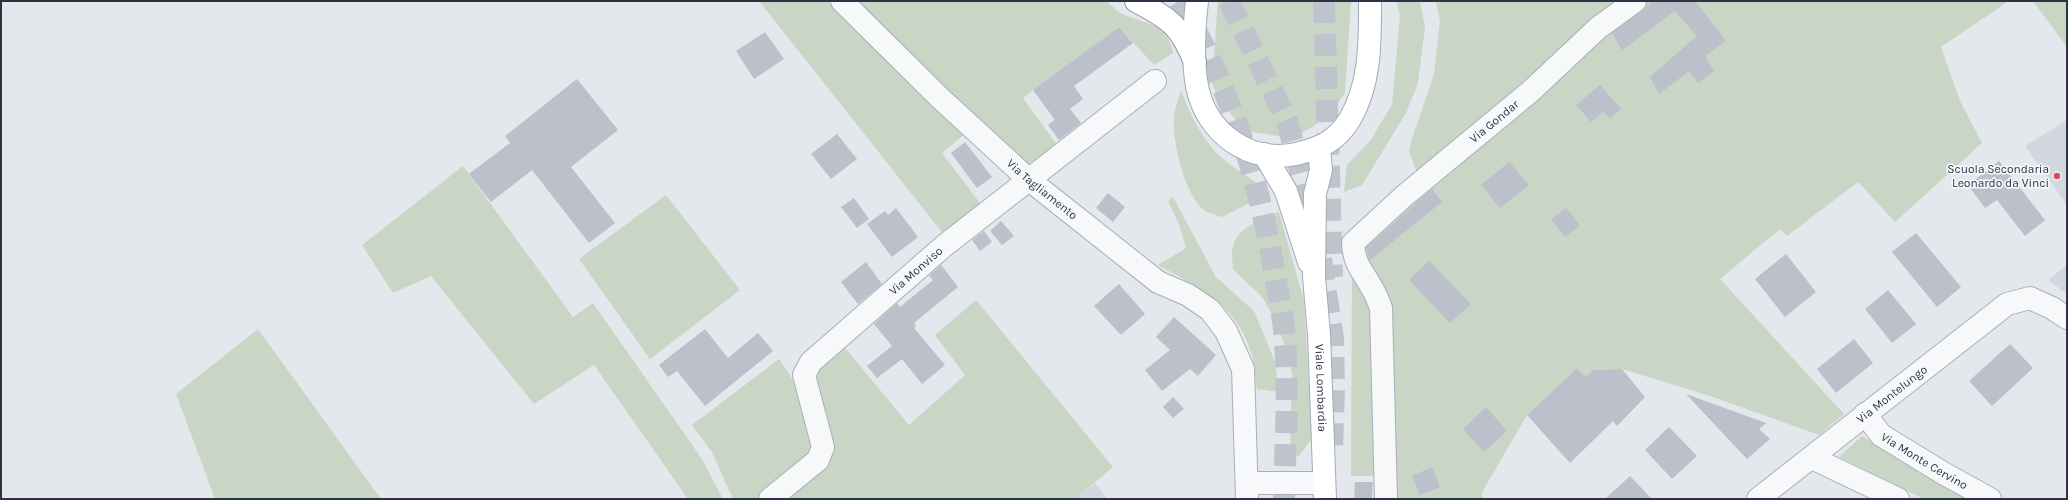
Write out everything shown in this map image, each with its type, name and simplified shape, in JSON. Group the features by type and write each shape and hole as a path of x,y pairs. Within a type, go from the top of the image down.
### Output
{"main road":[{"path":"1136,1 1162,15 1177,28 1186,39 1195,62"},
{"path":"1197,1 1195,62 1198,87 1205,107 1214,124 1238,147 1251,152 1264,154 1292,154 1320,148 1336,137 1350,120 1368,74 1370,1"},
{"name":"Viale Lombardia","path":"1320,148 1321,170 1315,194 1314,277 1319,334 1324,491"},
{"name":"Viale Lombardia","path":"1264,154 1286,191 1314,277"}],"street":[{"name":"Via Tagliamento","path":"842,1 940,98 1028,180 1158,282 1188,295 1210,310 1226,331 1243,369 1247,491"},
{"name":"Via Gondar","path":"1386,499 1381,308 1372,288 1361,271 1354,256 1353,243 1433,172 1531,91 1598,28 1635,1"},
{"name":"Via Monviso","path":"770,499 818,460 823,447 804,375 811,362 944,246 1155,81"},
{"name":"Via Montelungo","path":"1758,499 1812,458 1865,414 2008,304 2030,298 2052,308 2067,318"},
{"name":"Via Monte Cervino","path":"1865,414 1881,435 1943,473 1990,499"},
{"path":"1812,458 1898,499"},
{"path":"1247,491 1324,491"}],"shaded area":[{"name":"Scuola Secondaria Leonardo da Vinci","path":"2067,120 2067,205 2025,146"},
{"path":"2067,265 2067,294 2048,280"},
{"path":"1095,483 1107,499 1075,499"}],"green space":[{"path":"759,1 831,1 966,133 942,153 983,207 945,236"},
{"path":"856,1 1106,1 1121,13 1160,29 1170,42 1173,53 1154,65 1119,27 1033,90 1023,98 1057,145 1027,165 1023,164"},
{"path":"1218,1 1351,1 1345,93 1332,112 1311,128 1299,134 1278,136 1252,132 1236,120 1218,99 1212,82"},
{"path":"1397,1 1420,1 1425,27 1418,83 1406,113 1362,185 1344,192 1347,165 1371,140 1392,104 1400,16"},
{"path":"1436,1 1620,1 1600,15 1417,173 1409,151 1434,74 1440,21"},
{"path":"1648,1 2009,1 1941,47 1960,101 1982,143 1895,222 1858,182 1787,236 1780,229 1720,279 1844,414 1819,435 1710,396 1622,369 1593,370 1586,377 1577,368 1527,415 1481,494 1484,499 1393,499 1389,304 1356,245 1603,34"},
{"path":"2033,1 2067,1 2067,47"},
{"path":"1181,90 1198,128 1216,153 1258,184 1267,194 1222,217 1207,212 1199,205 1186,183 1175,140 1174,117"},
{"path":"463,166 573,317 593,303 702,459 723,499 688,499 594,365 534,404 431,276 393,293 362,245"},
{"path":"666,195 740,290 650,359 579,259"},
{"path":"1173,197 1216,277 1254,311 1275,362 1279,392 1257,389 1252,355 1237,323 1227,311 1202,290 1158,265 1186,248 1179,224 1168,202"},
{"path":"1279,212 1304,301 1312,438 1299,456 1290,455 1292,374 1283,340 1272,314 1262,297 1233,269 1232,257 1234,242 1238,235 1257,221"},
{"path":"1352,270 1371,315 1377,476 1351,476"},
{"path":"976,300 1113,467 1075,499 780,499 823,465 811,374 841,343 909,425 965,375 935,335"},
{"path":"258,329 381,499 215,499 176,394"},
{"path":"779,359 799,389 814,435 810,456 757,499 733,499 712,452 692,425"},
{"path":"1862,436 1967,499 1924,499 1839,457"}],"building":[{"path":"1652,1 1695,1 1726,41 1705,56 1714,71 1698,83 1689,71 1659,94 1650,77 1697,36 1675,11 1622,50 1612,33 1642,11"},
{"path":"1119,27 1133,43 1074,86 1083,99 1070,109 1081,123 1059,140 1048,125 1055,120 1033,90"},
{"path":"765,32 784,59 754,79 736,51"},
{"path":"577,79 618,130 571,167 615,223 589,243 532,170 491,202 469,174 510,143 505,136"},
{"path":"1600,85 1621,109 1610,119 1603,112 1591,122 1576,105"},
{"path":"837,134 857,159 831,179 811,154"},
{"path":"965,142 992,177 977,188 951,153"},
{"path":"1999,161 2045,220 2025,236 1997,200 1985,208 1968,185"},
{"path":"1509,162 1529,185 1500,208 1481,185"},
{"path":"1432,189 1442,202 1370,260 1366,248"},
{"path":"1108,193 1125,207 1113,222 1096,208"},
{"path":"854,198 869,219 857,228 841,207"},
{"path":"896,208 918,237 892,257 867,224 885,211 888,215"},
{"path":"1566,208 1580,225 1565,237 1551,219"},
{"path":"1001,221 1014,236 1002,245 990,231"},
{"path":"984,231 992,242 980,251 972,240"},
{"path":"1916,233 1961,287 1937,307 1892,252"},
{"path":"1786,254 1816,292 1785,317 1755,279"},
{"path":"1429,261 1471,304 1450,323 1409,280"},
{"path":"866,262 882,284 858,304 841,282"},
{"path":"941,265 958,287 914,323 916,326 914,328 945,365 922,384 902,359 877,378 867,366 892,346 874,324 897,303 900,307 933,280 929,276"},
{"path":"1119,284 1145,314 1121,335 1094,306"},
{"path":"1888,290 1916,324 1892,343 1865,309"},
{"path":"1174,317 1216,355 1198,376 1190,369 1162,391 1145,370 1170,350 1156,337"},
{"path":"705,329 728,358 758,333 773,351 705,406 677,371 668,377 659,365"},
{"path":"1854,339 1873,363 1836,393 1817,369"},
{"path":"2010,344 2033,368 1992,406 1969,381"},
{"path":"1577,368 1586,377 1593,370 1622,369 1645,397 1617,426 1613,421 1570,463 1527,415"},
{"path":"1686,394 1766,423 1759,429 1770,439 1747,459"},
{"path":"1173,397 1184,409 1173,418 1163,407"},
{"path":"1486,407 1507,431 1484,452 1463,429"},
{"path":"1669,427 1697,456 1672,479 1645,450"},
{"path":"1432,467 1440,487 1420,495 1412,476"},
{"path":"1630,476 1652,499 1605,499"},
{"path":"1355,482 1373,482 1372,499 1354,499"}],"tunnel":[{"path":"1179,1 1197,33 1228,99 1251,169 1268,240 1284,326 1285,342 1287,401 1284,499"},
{"path":"1229,1 1287,121 1312,214"},
{"path":"1324,1 1332,277"},
{"path":"1321,259 1333,339 1334,388 1332,448"}],"place":[{"name":"Scuola Secondaria Leonardo da Vinci","path":"2057,176"}]}
